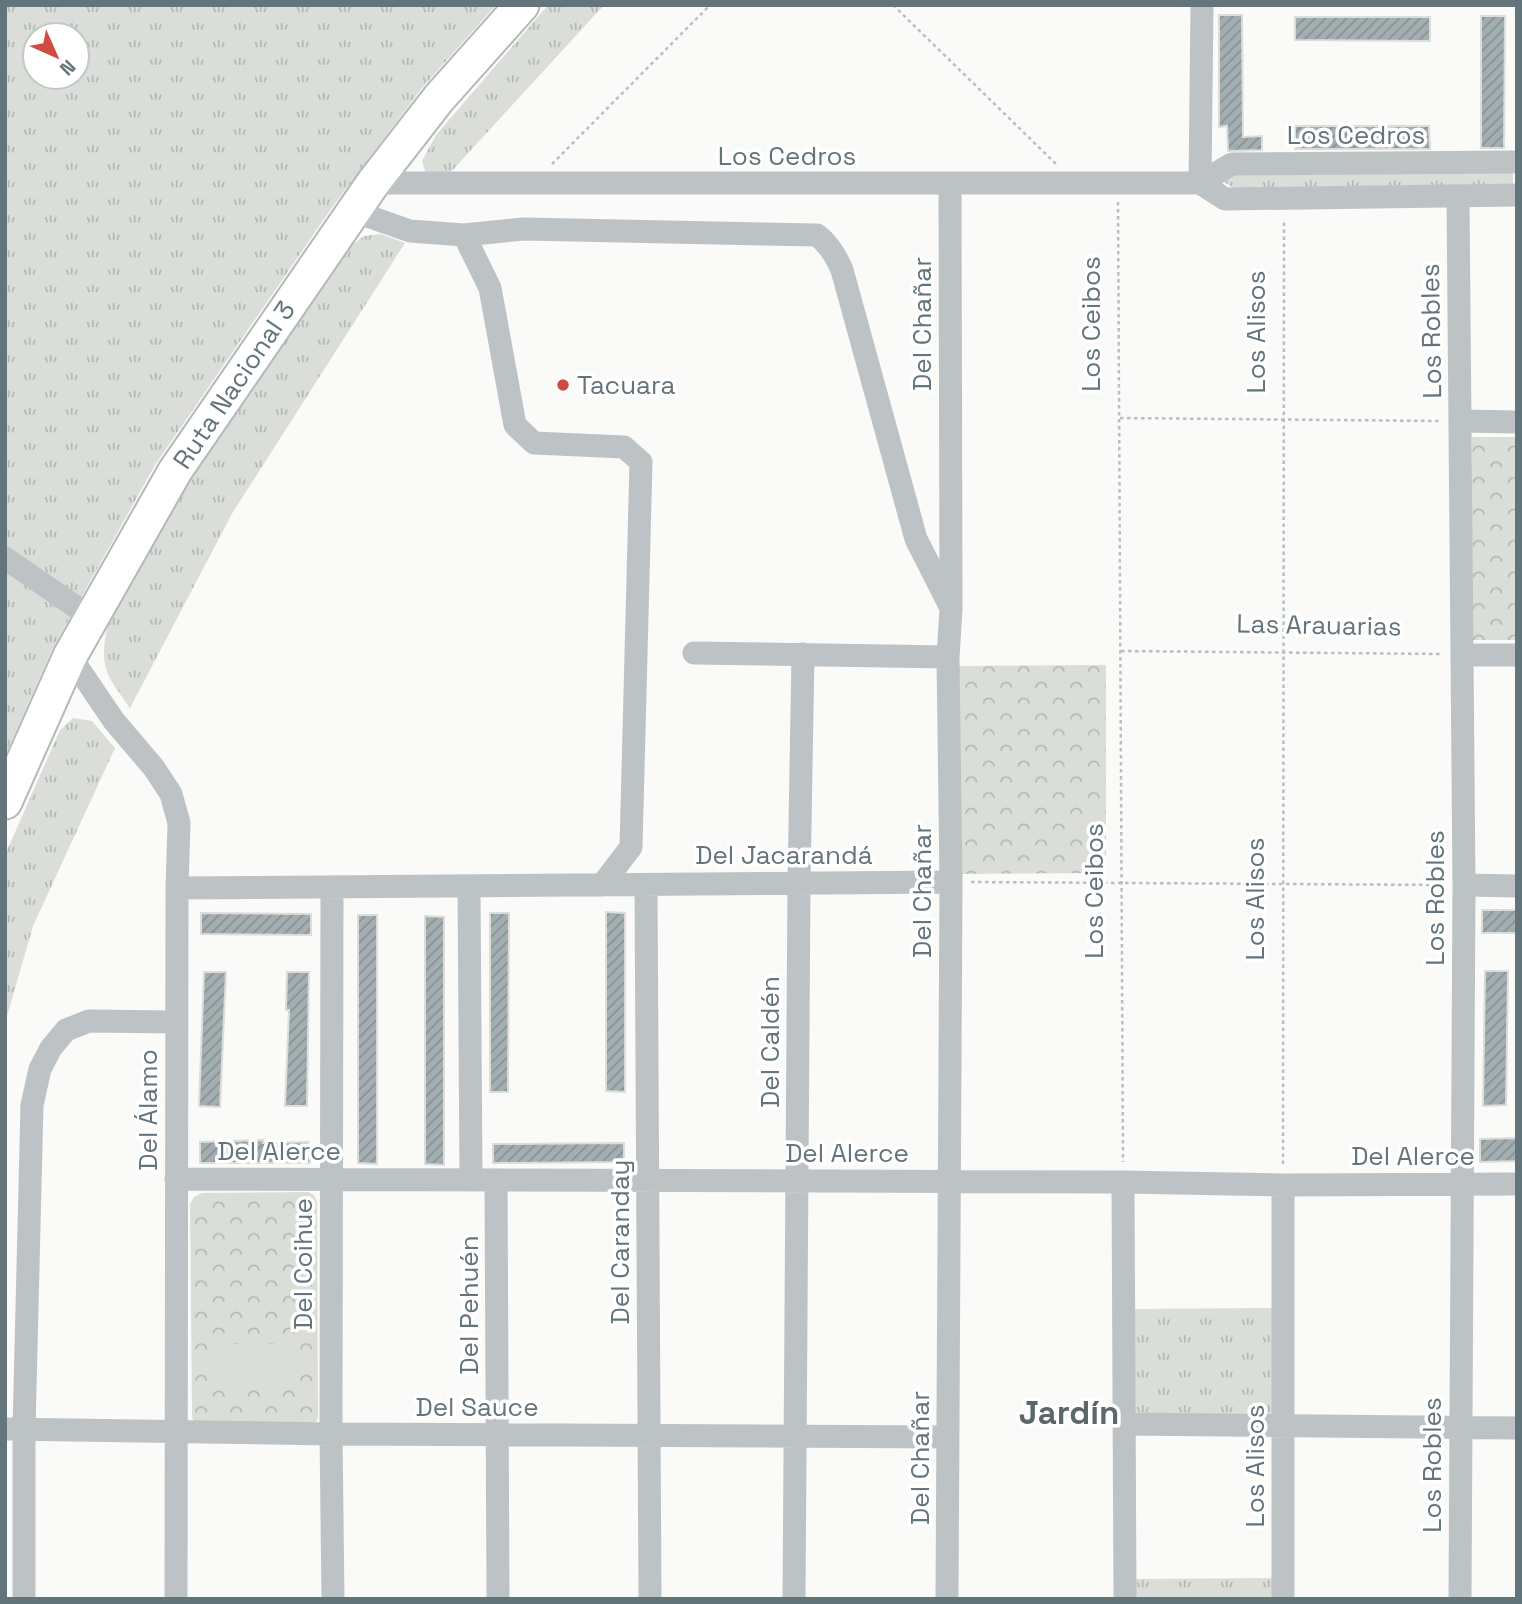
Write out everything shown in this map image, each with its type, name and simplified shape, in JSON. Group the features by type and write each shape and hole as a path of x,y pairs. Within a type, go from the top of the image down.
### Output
{"highway":[{"name":"Ruta Nacional 3","path":"5,802 70,656 174,471 373,183 439,98 522,5"}],"street":[{"path":"1200,183 1202,5"},
{"name":"Los Cedros","path":"373,183 1200,183 1232,164 1517,162"},
{"name":"Los Cedros","path":"1200,183 1225,199 1517,195"},
{"name":"Del Chañar","path":"947,1599 951,882 948,656 951,609 950,184"},
{"name":"Los Robles","path":"1458,197 1464,885 1460,1599"},
{"path":"353,211 410,231 464,235 523,229 817,234 835,254 842,270 916,539 951,609"},
{"path":"464,235 489,288 515,425 534,443 624,447 640,462 631,847 601,885"},
{"path":"1460,421 1517,422"},
{"path":"5,558 92,618"},
{"path":"694,653 948,656"},
{"name":"Del Caldén","path":"794,1599 803,654"},
{"path":"1462,654 1517,655"},
{"name":"Del Álamo","path":"70,656 114,721 154,768 171,794 179,823 176,1022 176,1599"},
{"name":"Del Jacarandá","path":"177,888 951,882"},
{"name":"Del Caranday","path":"646,884 649,1599"},
{"path":"1464,885 1517,886"},
{"path":"469,886 471,1180"},
{"name":"Del Coihue","path":"332,887 333,1599"},
{"path":"24,1599 15,1429 32,1105 40,1069 51,1048 66,1030 89,1021 176,1022"},
{"name":"Del Alerce","path":"176,1179 1517,1184"},
{"name":"Del Pehuén","path":"496,1180 498,1599"},
{"path":"1123,1182 1125,1599"},
{"name":"Los Alisos","path":"1283,1185 1283,1599"},
{"path":"1124,1424 1517,1428"},
{"name":"Del Sauce","path":"15,1429 331,1434 948,1437"}],"path":[{"path":"534,183 710,5"},
{"path":"893,5 1076,183"},
{"path":"897,10 902,5"},
{"name":"Los Ceibos","path":"1118,183 1123,1182"},
{"name":"Los Alisos","path":"1283,1185 1284,200"},
{"path":"1119,418 1460,421"},
{"name":"Las Arauarias","path":"1121,651 1462,654"},
{"path":"951,882 1464,885"}],"green space":[{"path":"5,5 496,5 422,88 333,206 155,465 52,650 5,756"},
{"path":"548,5 604,5 449,174 426,174 422,161 436,135"},
{"path":"1513,171 1513,187 1238,191 1224,182 1240,173"},
{"path":"381,234 405,243 233,512 130,708 107,671 104,654 107,628 187,485 347,249 364,236"},
{"path":"1472,437 1517,437 1517,640 1472,640"},
{"path":"1106,665 1106,873 960,874 959,666"},
{"path":"73,718 92,721 115,748 33,926 5,1023 5,855 60,730"},
{"path":"308,1192 314,1195 317,1202 316,1422 311,1425 194,1423 190,1204 194,1197 202,1193"},
{"path":"1272,1308 1272,1415 1134,1415 1134,1309"},
{"path":"210,1344 300,1344 299,1383 210,1383"},
{"path":"1274,1578 1274,1599 1135,1599 1135,1579"}],"building":[{"path":"1219,15 1242,15 1243,137 1262,136 1262,150 1228,151 1227,126 1219,127"},
{"path":"1481,16 1505,16 1504,148 1481,148"},
{"path":"1295,17 1430,17 1430,41 1295,40"},
{"path":"1295,126 1429,126 1430,149 1295,149"},
{"path":"1482,910 1517,910 1517,933 1482,933"},
{"path":"606,912 625,913 625,1092 606,1091"},
{"path":"201,913 311,914 311,935 201,934"},
{"path":"490,913 509,913 508,1092 490,1092"},
{"path":"358,915 377,915 377,1164 358,1163"},
{"path":"425,916 444,917 444,1165 425,1164"},
{"path":"1485,971 1508,971 1506,1105 1483,1106"},
{"path":"204,972 226,972 220,1107 199,1106"},
{"path":"287,972 309,972 307,1106 285,1106 289,1010 286,1010"},
{"path":"1517,1138 1517,1161 1480,1162 1480,1139"},
{"path":"263,1140 263,1143 309,1142 310,1163 200,1163 200,1142"},
{"path":"624,1143 624,1162 493,1163 493,1144"}],"place":[{"name":"Tacuara","path":"563,385"}],"district":[{"name":"Jardín","path":"1069,1412"}]}
